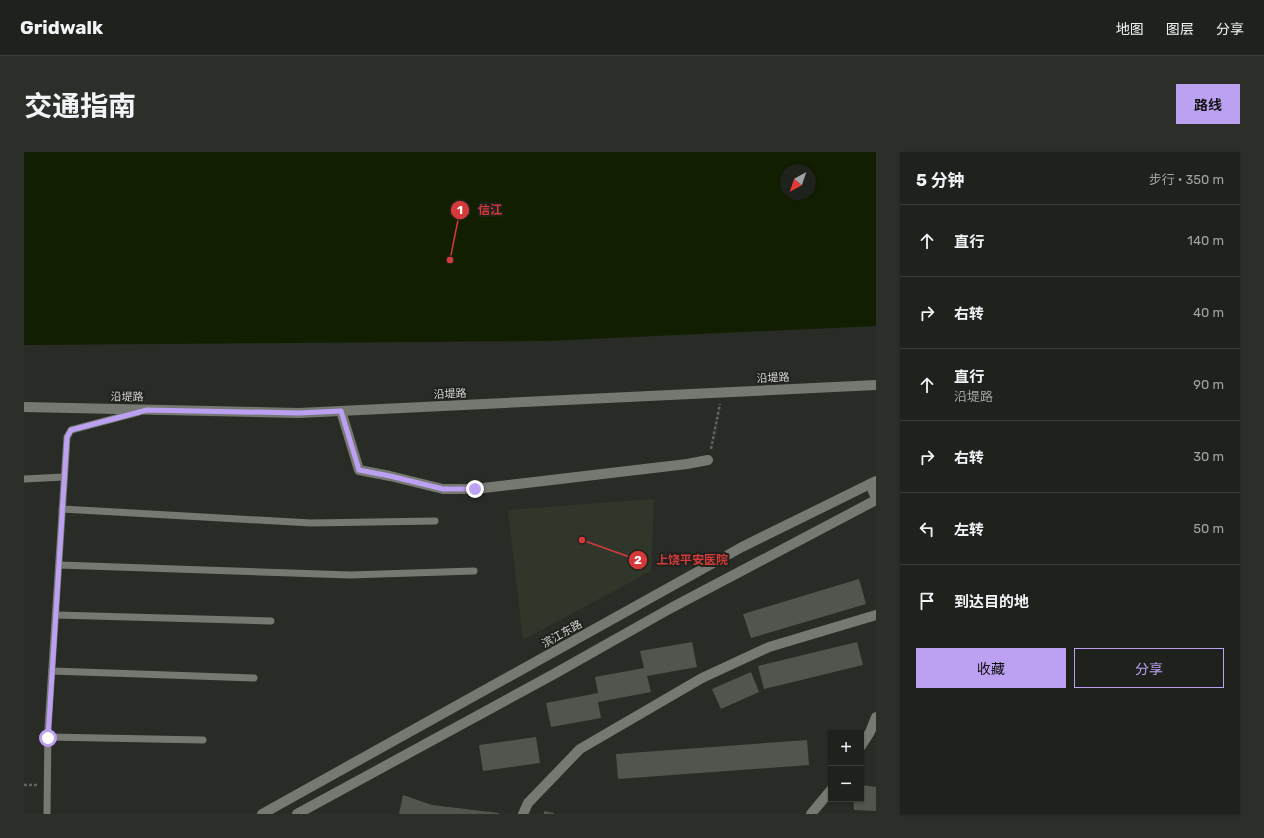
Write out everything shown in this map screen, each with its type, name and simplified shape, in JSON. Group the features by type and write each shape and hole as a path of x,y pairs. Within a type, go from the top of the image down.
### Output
{"street":[{"name":"沿堤路","path":"24,407 299,413 876,385"},
{"path":"341,411 359,470 443,489 475,489 687,464 708,460"},
{"path":"297,814 548,678 671,608 876,499 873,483"},
{"name":"滨江东路","path":"262,814 742,547 873,483"},
{"path":"523,814 528,803 580,749 702,678 769,647 876,615"},
{"path":"864,741 870,732 876,717"},
{"path":"812,814 828,794"}],"lane":[{"path":"47,814 48,738 67,437 71,430 147,410"},
{"path":"24,479 64,477"},
{"path":"62,509 311,523 435,521"},
{"path":"58,565 350,575 474,571"},
{"path":"56,615 272,621"},
{"path":"52,671 254,678"},
{"path":"48,738 203,740"}],"path":[{"path":"708,460 722,392"}],"shaded area":[{"path":"24,152 876,152 876,326 546,341 24,345"},
{"path":"654,499 651,571 523,640 508,510"}],"building":[{"path":"859,579 866,604 751,638 743,614"},
{"path":"692,642 697,667 647,676 651,692 598,702 601,718 551,727 546,703 598,693 595,677 644,668 640,651"},
{"path":"857,642 863,665 764,689 758,666"},
{"path":"751,672 759,692 721,709 712,689"},
{"path":"536,737 540,763 483,771 479,745"},
{"path":"807,740 809,765 618,779 616,754"},
{"path":"864,785 876,787 876,811 854,810 853,802 864,802"},
{"path":"403,795 432,805 499,814 399,814"},
{"path":"544,811 554,813 554,814 544,814"}],"place":[{"name":"信江","path":"450,260"},
{"name":"上饶平安医院","path":"582,540"}],"route":[{"path":"48,738 67,437 71,430 147,410 299,413 341,411 359,470 443,489 475,489"}]}
